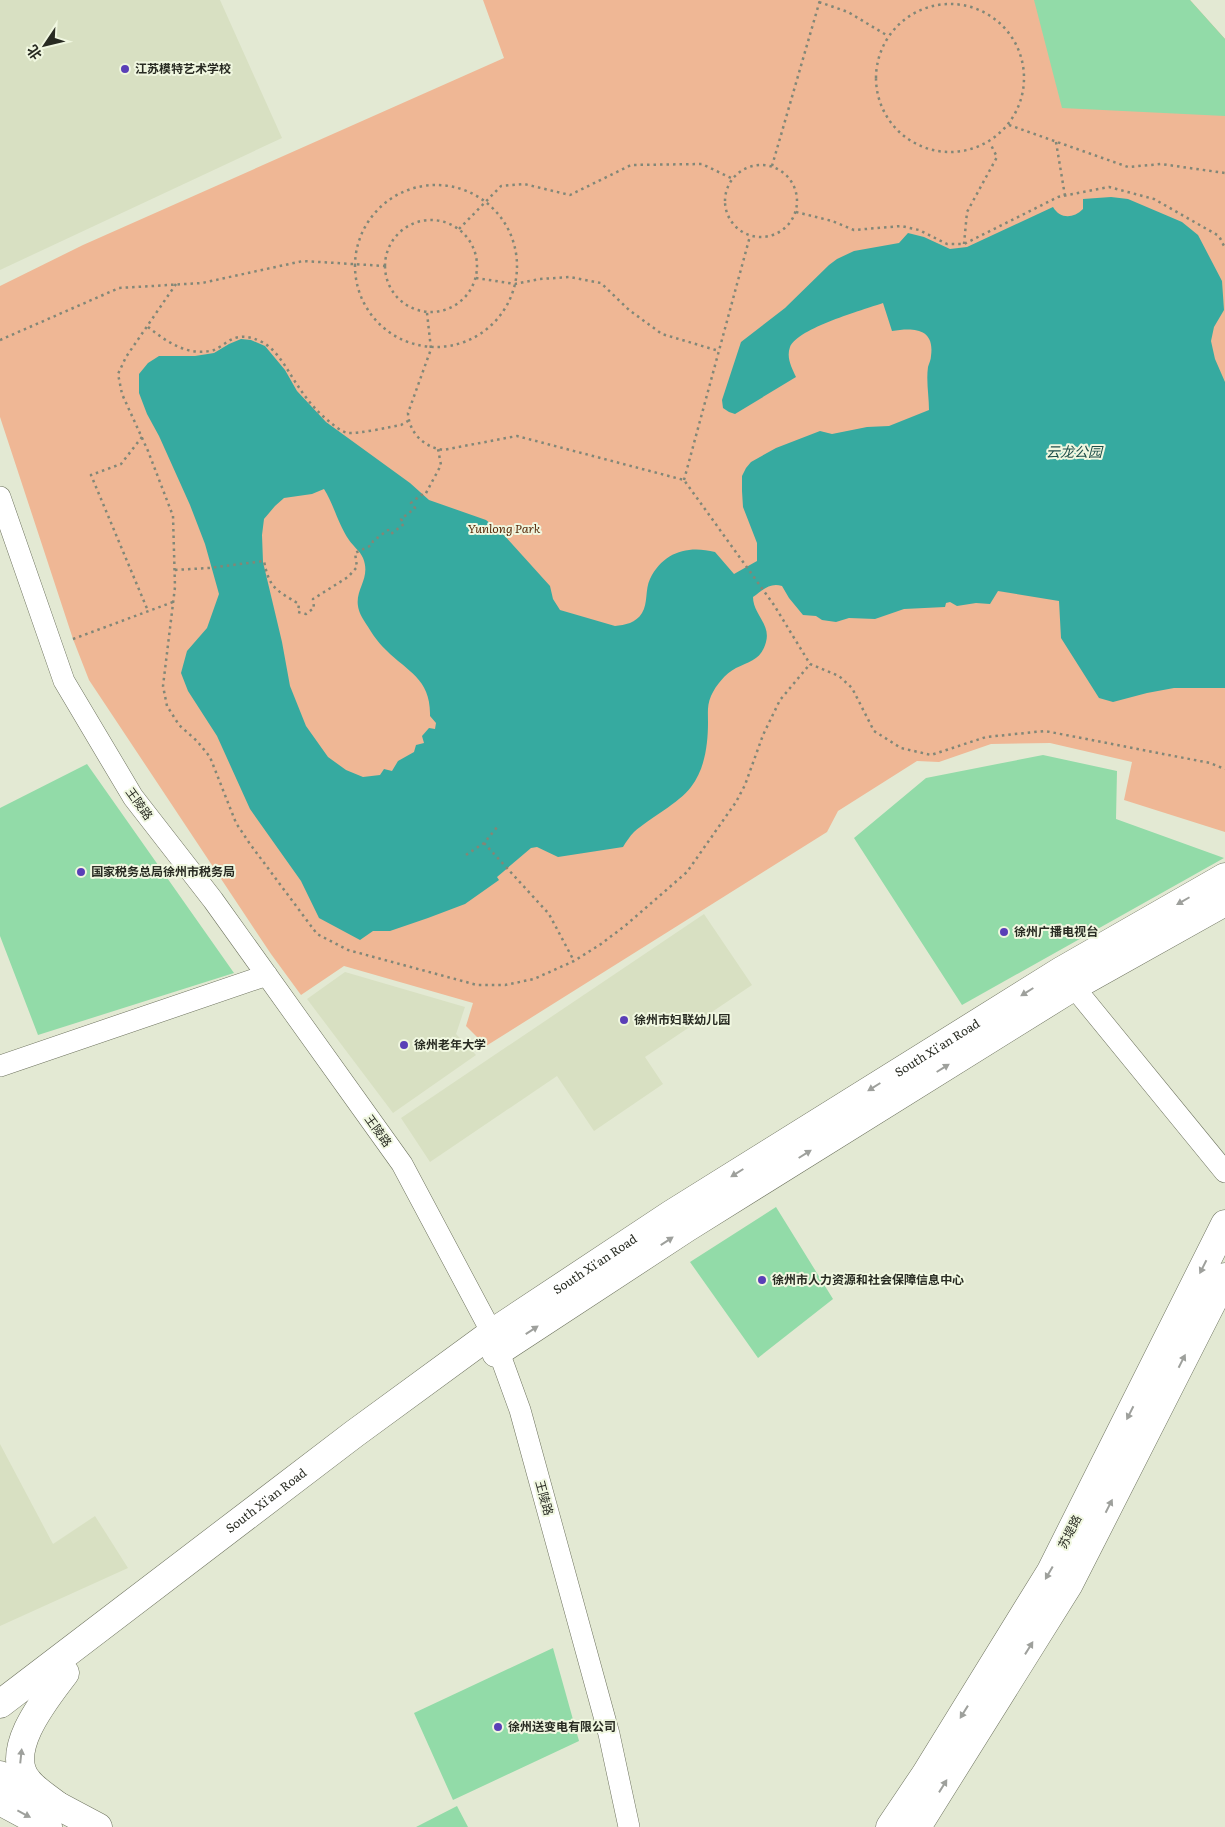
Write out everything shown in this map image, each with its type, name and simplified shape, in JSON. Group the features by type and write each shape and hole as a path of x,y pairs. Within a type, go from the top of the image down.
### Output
{"main road":[{"name":"South Xi'an Road","path":"0,1723 364,1448 495,1343 670,1215 1067,979 1225,877"},
{"name":"South Xi'an Road","path":"1067,979 1225,902"},
{"name":"苏堤路","path":"890,1827 926,1775 1051,1572 1225,1224"},
{"name":"苏堤路","path":"917,1827 1069,1584 1225,1277"},
{"name":"South Xi'an Road","path":"0,1704 354,1434 495,1343"},
{"path":"53,1816 22,1772 20,1762 27,1732 38,1710 64,1673"},
{"path":"0,1687 32,1680"},
{"path":"0,1775 53,1816"},
{"path":"0,1801 98,1827"}],"street":[{"name":"王陵路","path":"0,497 64,681 133,797 213,900 402,1164 495,1343 520,1410 609,1734 629,1827"},
{"path":"0,1066 266,975"},
{"path":"1067,979 1225,1172"}],"path":[{"path":"772,166 819,1 848,12 888,36"},
{"path":"949,3 973,7 994,18 1011,35 1022,56 1025,80 1020,104 1009,125 990,142 966,152 941,153 917,146 896,130 882,109 875,84 877,59 888,36 904,18 925,7 942,4 949,3"},
{"path":"1009,125 1128,167 1161,164 1225,173"},
{"path":"964,244 968,212 997,157 990,142"},
{"path":"1056,142 1065,196"},
{"path":"459,229 500,186 524,184 570,195 631,165 702,164 733,179"},
{"path":"760,164 772,166 782,171 793,184 798,201 796,212 791,222 773,236 762,238 750,236 739,230 731,220 726,208 725,196 733,179 747,167 760,164"},
{"path":"432,184 460,188 485,201 503,220 514,244 518,270 513,295 500,318 481,336 457,346 431,349 405,343 383,329 365,308 355,281 355,264 354,253 363,227 381,205 405,190 432,184"},
{"path":"796,212 832,221 854,230 901,226 919,230 947,244 964,244 1058,197 1109,187 1154,199 1219,236 1225,248"},
{"path":"430,220 445,222 459,229 470,240 476,254 478,268 476,278 467,296 456,306 442,312 427,313 412,309 400,301 390,288 385,273 385,266 391,243 401,231 414,223 430,220"},
{"path":"684,480 750,236"},
{"path":"0,340 119,288 202,283 303,261 385,266"},
{"path":"476,278 515,284 540,279 570,277 601,283 629,310 662,334 719,351"},
{"path":"176,284 126,357 118,374 122,394 142,437 173,516 175,570 163,686 167,706 179,725 197,741 210,757 236,823 317,934 348,950 477,985 505,985 534,979 574,961 626,925 687,872 736,802 745,785 763,735 780,700 810,664"},
{"path":"427,313 431,349 408,413 408,421 422,441 431,448 443,450 517,436 684,480 774,605 810,664 839,676 846,682 852,688 874,731 901,748 931,755 986,737 1045,731 1210,763 1225,770"},
{"path":"148,327 167,343 186,350 202,352 216,349 232,338 242,336 254,338 268,345 312,405 338,428 348,433 401,425 408,421"},
{"path":"142,437 121,464 91,475 148,611"},
{"path":"175,570 264,561 266,577 276,590 298,604 298,612 306,614 314,608 314,599 348,577 357,567 355,553 372,545 373,541 388,530 391,534 404,524 401,519 415,508 411,503 421,495 425,496 441,466 438,449"},
{"path":"72,639 173,602"},
{"path":"466,856 484,843 498,826"},
{"path":"484,843 550,914 574,961"}],"shaded area":[{"name":"江苏模特艺术学校","path":"0,0 220,0 282,138 0,270"},
{"name":"徐州市妇联幼儿园","path":"704,914 752,985 645,1057 663,1084 594,1131 557,1076 430,1162 401,1118"},
{"name":"徐州老年大学","path":"345,972 465,1007 456,1034 476,1055 393,1113 307,999"},
{"path":"0,1444 53,1544 95,1516 128,1568 0,1626"}],"green space":[{"name":"Yunlong Park","path":"483,0 1190,0 1225,39 1225,832 1124,800 1132,762 1050,743 991,744 939,762 917,761 838,811 827,832 486,1046 466,1026 473,1003 344,966 301,995 271,954 89,680 73,639 0,417 0,286 83,245 504,58"}],"water":[{"name":"云龙公园","path":"1111,197 1128,199 1182,222 1198,235 1222,281 1224,310 1214,327 1211,341 1215,359 1225,382 1225,688 1174,688 1113,702 1099,698 1061,638 1059,601 998,591 990,604 976,603 957,606 950,602 946,603 945,607 904,609 875,619 849,618 836,622 822,620 816,616 803,615 782,586 770,586 753,597 756,609 766,630 767,636 764,648 754,659 728,673 713,692 708,706 705,756 696,780 679,799 634,832 623,847 558,857 537,847 531,848 497,877 499,880 465,904 390,931 373,931 360,940 319,918 301,881 250,809 217,736 188,691 181,673 187,651 207,628 219,594 205,544 190,505 139,393 139,374 148,363 159,356 195,356 214,353 241,339 251,340 265,346 285,370 297,391 326,422 410,483 429,500 486,520 504,535 550,586 553,599 560,610 615,626 623,625 630,623 640,616 645,605 648,583 655,570 662,562 677,553 695,549 715,552 734,574 757,561 757,543 743,507 742,491 742,476 751,462 776,448 820,431 832,434 867,427 889,426 929,410 927,372 931,357 931,346 929,339 921,332 914,330 892,331 883,303 832,320 795,340 790,347 789,355 796,377 735,414 723,408 722,400 741,342 785,308 829,265 854,251 899,243 908,233 924,237 950,249 967,247 1053,207 1063,216 1075,215 1083,209 1083,199","holes":["324,489 345,534 363,558 365,574 358,602 363,619 383,647 417,677 427,693 430,716 436,723 435,729 429,728 422,736 424,743 416,745 414,752 398,761 392,771 384,769 380,775 363,777 346,770 328,757 306,726 290,686 282,642 263,562 262,535 264,519 275,506 284,498 312,494"]}],"building":[{"path":"1034,0 1190,0 1225,39 1225,116 1062,108"},
{"name":"徐州广播电视台","path":"1043,755 1117,771 1116,819 1224,858 962,1005 854,838 926,778"},
{"name":"国家税务总局徐州市税务局","path":"87,764 234,973 38,1035 0,936 0,808"},
{"name":"徐州市人力资源和社会保障信息中心","path":"776,1207 833,1299 758,1358 690,1262"},
{"name":"徐州送变电有限公司","path":"553,1648 579,1741 453,1800 414,1713"},
{"path":"457,1806 468,1827 416,1827"}],"place":[{"name":"江苏模特艺术学校","path":"125,69"},
{"name":"国家税务总局徐州市税务局","path":"81,872"},
{"name":"徐州广播电视台","path":"1004,932"},
{"name":"徐州市妇联幼儿园","path":"624,1020"},
{"name":"徐州老年大学","path":"404,1045"},
{"name":"徐州市人力资源和社会保障信息中心","path":"762,1280"},
{"name":"徐州送变电有限公司","path":"498,1727"}]}
